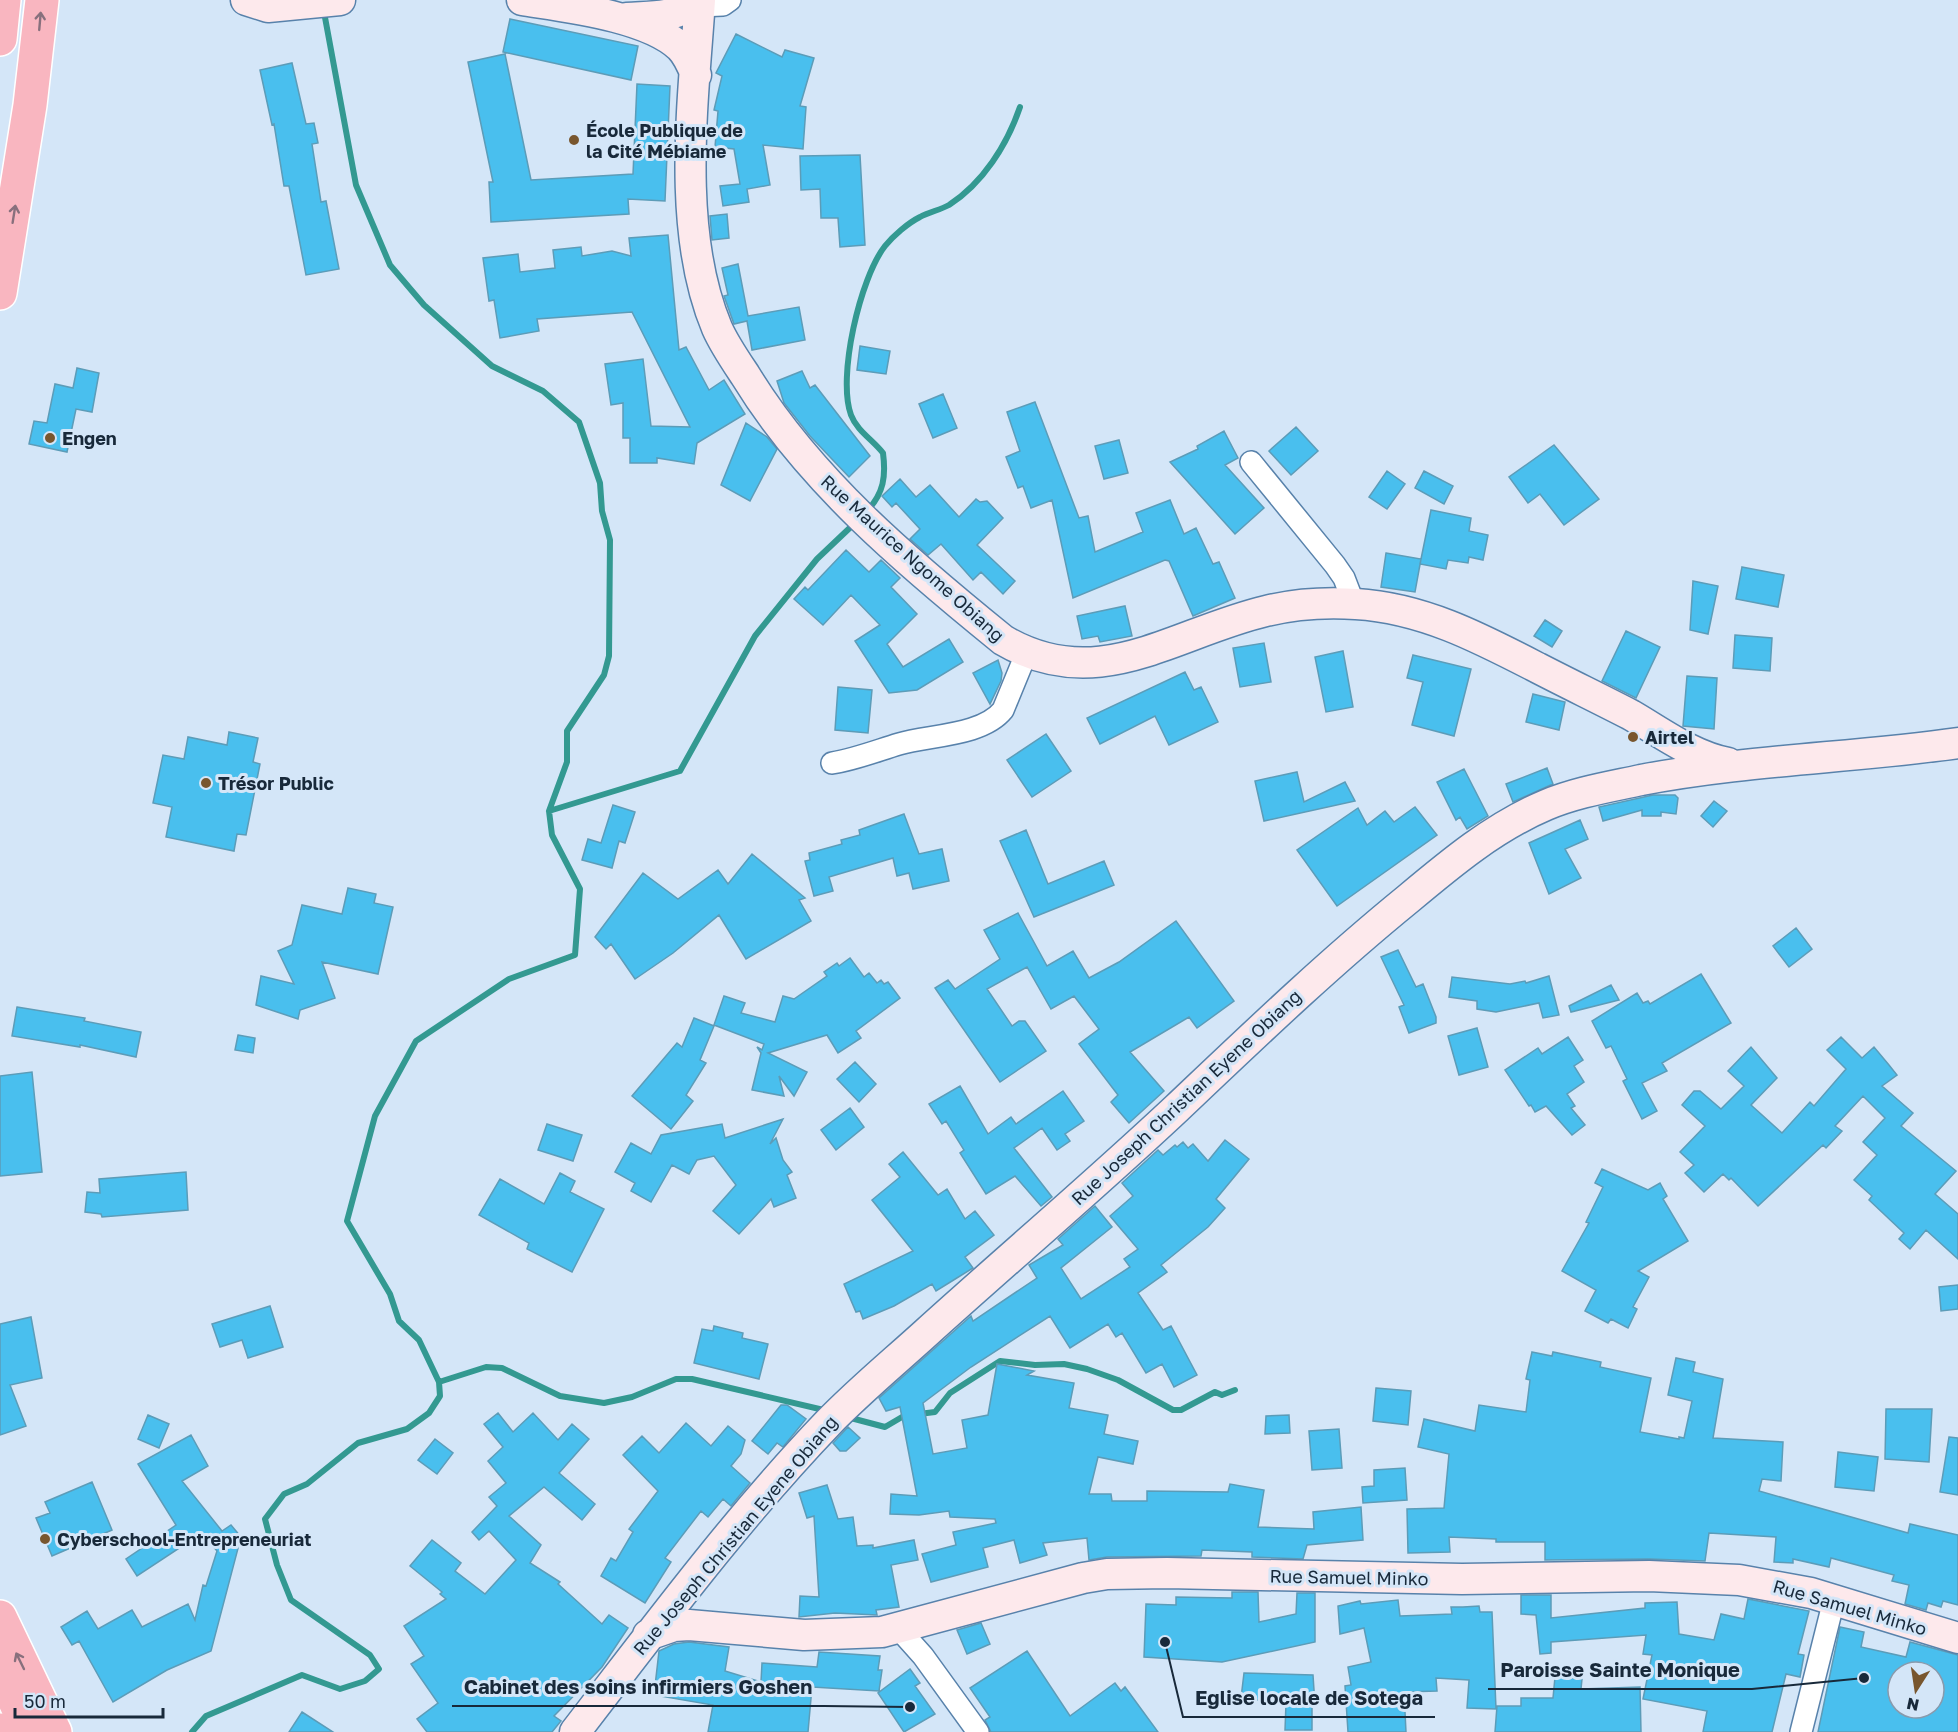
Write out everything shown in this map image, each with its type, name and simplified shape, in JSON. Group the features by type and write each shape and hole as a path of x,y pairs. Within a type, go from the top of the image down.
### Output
{"highway":[{"path":"0,39 4,0"},
{"path":"0,292 30,105 42,0"},
{"path":"0,1617 22,1730"},
{"path":"0,1670 22,1730"}],"street":[{"path":"246,0 276,7 340,0"},
{"path":"522,0 560,3 621,19 670,39 687,55 696,75"},
{"path":"621,19 669,15 698,2 723,5 730,0"},
{"name":"Rue Maurice Ngome Obiang","path":"698,2 692,128 692,202 700,262 717,328 760,399 784,433 818,473 872,526 976,618 1026,654 1049,661 1072,663 1122,659 1265,611 1292,605 1354,604 1390,608 1464,631 1654,728 1691,750 1737,765"},
{"path":"1251,462 1335,565 1344,578 1354,604"},
{"path":"832,763 876,754 898,744 945,736 997,718 1003,710 1026,654"},
{"path":"1639,781 1659,768 1666,757 1667,747 1663,736 1654,728"},
{"name":"Rue Joseph Christian Eyene Obiang","path":"575,1732 648,1635 706,1564 850,1402 995,1270 1106,1174 1304,987 1462,855 1503,826 1552,802 1608,786 1737,765 1867,755 1958,743"},
{"path":"706,1564 701,1583 702,1601 710,1614 740,1630"},
{"name":"Rue Samuel Minko","path":"648,1635 674,1626 689,1625 830,1635 898,1628 1051,1584 1107,1574 1462,1579 1704,1578 1766,1582 1958,1638"},
{"path":"1801,1732 1833,1600"},
{"path":"898,1628 923,1656 978,1732"}],"building":[{"path":"510,19 638,46 631,80 503,52"},
{"path":"736,34 782,57 785,50 814,58 800,106 806,107 803,149 763,145 770,185 747,189 749,202 723,206 720,186 740,184 734,149 715,147 718,111 714,110 722,76 716,73"},
{"path":"505,54 531,180 633,174 637,84 670,86 665,201 628,199 629,214 491,222 489,182 493,182 468,62"},
{"path":"292,63 306,124 314,123 318,143 312,144 321,202 326,201 339,269 306,275 289,186 284,186 274,124 272,125 260,70"},
{"path":"860,155 865,245 840,247 838,218 821,218 820,189 801,190 800,156"},
{"path":"727,214 729,238 712,240 710,216"},
{"path":"668,235 679,350 686,347 709,390 724,380 745,414 697,443 694,464 657,458 657,463 630,463 630,438 623,438 623,403 611,405 605,364 643,359 651,426 690,427 632,312 537,319 539,331 500,338 494,300 489,301 483,258 518,254 520,272 555,268 553,250 581,247 582,256 612,251 631,256 629,238"},
{"path":"738,264 748,316 799,307 805,340 752,350 747,321 734,324 724,296 728,295 722,268"},
{"path":"860,346 890,351 886,374 857,370"},
{"path":"77,368 99,373 92,412 76,409 67,452 29,444 34,421 47,423 55,384 73,388"},
{"path":"802,371 810,388 815,385 870,456 849,477 810,436 784,403 777,381"},
{"path":"943,394 957,428 933,438 919,404"},
{"path":"1035,402 1079,518 1088,516 1095,552 1143,532 1136,513 1170,500 1184,534 1196,528 1213,564 1219,562 1235,598 1193,616 1169,561 1165,560 1073,598 1052,500 1031,508 1023,486 1018,488 1006,457 1020,451 1007,412"},
{"path":"746,423 767,437 777,449 750,501 721,485"},
{"path":"1296,427 1318,451 1291,475 1269,451"},
{"path":"1224,431 1238,458 1225,465 1264,508 1235,534 1170,462 1198,449 1197,446"},
{"path":"1119,440 1128,473 1104,479 1095,446"},
{"path":"1554,445 1599,499 1564,525 1540,494 1528,503 1509,477"},
{"path":"1387,471 1405,484 1387,509 1369,497"},
{"path":"1424,471 1453,486 1444,504 1415,488"},
{"path":"900,479 916,497 930,485 959,517 976,499 980,502 987,501 1003,518 977,545 1015,581 1003,594 981,572 973,580 941,544 928,555 910,539 920,529 896,503 892,507 882,496"},
{"path":"1431,510 1471,518 1469,531 1488,535 1483,560 1469,557 1468,563 1448,560 1446,569 1420,564"},
{"path":"846,550 869,572 881,560 900,578 891,587 917,614 887,644 903,667 949,639 963,662 917,690 889,693 855,641 880,625 851,595 823,625 794,599 805,587 808,590"},
{"path":"1386,553 1421,559 1415,592 1381,587"},
{"path":"1742,567 1784,575 1778,607 1736,599"},
{"path":"1693,581 1718,586 1708,634 1690,630"},
{"path":"1125,606 1132,636 1100,642 1098,636 1082,639 1077,616"},
{"path":"1545,620 1562,631 1552,647 1534,636"},
{"path":"1626,631 1660,647 1636,698 1602,681"},
{"path":"1735,635 1772,638 1770,671 1733,668"},
{"path":"1264,643 1271,682 1240,687 1233,648"},
{"path":"1343,651 1353,707 1326,712 1315,657"},
{"path":"1413,655 1471,669 1454,736 1412,725 1423,682 1407,678"},
{"path":"998,660 1002,673 1001,681 990,704 973,673"},
{"path":"1185,672 1194,690 1201,687 1218,722 1169,745 1155,716 1100,744 1087,718"},
{"path":"1687,676 1717,678 1714,729 1683,726"},
{"path":"838,687 872,690 868,733 835,730"},
{"path":"1533,694 1565,702 1559,730 1526,722"},
{"name":"Trésor Public","path":"229,732 258,738 253,762 260,764 246,835 237,834 234,851 166,837 172,807 153,803 163,755 184,759 188,737 227,745"},
{"path":"1046,734 1071,771 1032,797 1007,760"},
{"path":"1547,768 1553,784 1513,802 1506,784"},
{"path":"1464,769 1488,816 1467,829 1460,817 1456,820 1437,782"},
{"path":"1297,772 1304,802 1345,782 1355,801 1264,821 1255,781"},
{"path":"1653,795 1675,795 1678,798 1676,814 1661,812 1661,816 1642,816 1642,810 1603,821 1599,807"},
{"path":"1714,801 1727,811 1713,827 1701,816"},
{"path":"613,805 635,812 625,843 619,841 612,868 582,860 588,839 601,843"},
{"path":"1415,807 1437,835 1337,906 1297,850 1358,808 1367,825 1385,811 1394,822"},
{"path":"904,814 919,854 942,849 949,881 913,889 909,873 897,876 893,858 829,877 833,891 814,896 805,861 810,860 809,853 842,844 841,840 860,835 859,830"},
{"path":"1580,820 1588,839 1565,849 1581,878 1549,894 1529,843"},
{"path":"1026,830 1048,884 1104,861 1114,885 1034,917 1000,841"},
{"path":"752,854 805,898 799,900 811,921 746,959 719,915 673,953 635,979 611,944 606,949 595,937 643,873 678,899 718,870 728,884"},
{"path":"348,888 376,894 374,903 393,907 378,974 322,962 335,998 300,1010 298,1019 256,1005 261,976 294,984 278,951 292,945 302,905 342,914"},
{"path":"1018,913 1047,966 1073,951 1089,978 1119,962 1176,921 1234,1001 1197,1028 1189,1017 1130,1052 1164,1091 1129,1123 1111,1102 1118,1095 1079,1044 1099,1029 1074,996 1051,1009 1027,967 987,989 1012,1026 1019,1021 1025,1021 1046,1051 1000,1082 935,988 948,980 955,989 1000,959 984,930"},
{"path":"1796,928 1812,949 1789,967 1773,946"},
{"path":"1398,950 1416,987 1423,984 1436,1017 1436,1023 1409,1033 1399,1007 1404,1005 1381,957"},
{"path":"850,958 864,977 869,973 877,983 881,980 884,984 888,982 900,998 856,1031 861,1038 838,1053 827,1035 768,1053 807,1072 794,1096 779,1076 784,1096 752,1090 761,1053 757,1047 762,1050 764,1044 714,1025 724,996 745,1003 741,1013 775,1022 783,996 794,999 827,976 824,972 837,963 839,966"},
{"path":"1701,974 1731,1023 1662,1063 1667,1071 1642,1083 1657,1111 1642,1119 1623,1081 1627,1079 1611,1046 1606,1048 1592,1021 1637,993 1643,1003 1648,1001 1650,1004"},
{"path":"1549,976 1559,1015 1543,1018 1539,1003 1496,1012 1477,1009 1477,1001 1449,997 1452,977 1510,984 1525,981 1526,983"},
{"path":"1611,985 1619,1000 1571,1012 1569,1006"},
{"path":"17,1007 85,1018 84,1021 141,1032 136,1057 80,1045 80,1047 12,1036"},
{"path":"694,1018 714,1026 700,1060 706,1063 686,1095 693,1101 671,1129 632,1096 677,1043 682,1047"},
{"path":"1477,1028 1488,1067 1459,1075 1448,1036"},
{"path":"238,1035 255,1038 253,1053 235,1050"},
{"path":"1568,1037 1583,1060 1574,1066 1584,1082 1567,1094 1575,1106 1571,1108 1585,1125 1572,1135 1546,1106 1535,1112 1505,1070 1538,1048 1542,1054"},
{"path":"1841,1037 1862,1058 1874,1047 1897,1075 1882,1086 1913,1113 1901,1126 1956,1171 1935,1194 1958,1214 1958,1259 1926,1230 1910,1249 1899,1239 1904,1233 1869,1200 1872,1196 1854,1180 1877,1155 1863,1142 1885,1118 1863,1096 1835,1126 1842,1131 1826,1148 1823,1145 1758,1206 1731,1178 1729,1180 1723,1174 1704,1192 1685,1173 1694,1165 1680,1152 1705,1126 1682,1105 1694,1091 1700,1091 1721,1109 1744,1086 1728,1071 1751,1047 1777,1078 1751,1105 1782,1133 1810,1102 1814,1106 1846,1069 1827,1050"},
{"path":"855,1062 876,1084 859,1102 837,1079"},
{"path":"32,1072 42,1172 0,1176 0,1076"},
{"path":"960,1086 988,1134 1011,1117 1016,1124 1063,1091 1084,1121 1065,1134 1070,1141 1057,1150 1042,1128 1014,1148 1052,1197 1041,1206 1015,1176 986,1194 960,1153 964,1150 946,1121 942,1124 929,1104"},
{"path":"850,1108 864,1127 836,1150 821,1130"},
{"path":"783,1119 770,1144 776,1138 783,1160 792,1172 787,1175 796,1198 774,1207 771,1199 739,1234 713,1211 736,1185 714,1156 697,1160 689,1174 672,1165 651,1202 631,1191 635,1183 615,1172 631,1143 651,1154 661,1135 722,1124 725,1138"},
{"path":"547,1124 582,1135 573,1161 538,1150"},
{"path":"1225,1140 1249,1159 1216,1199 1225,1208 1208,1227 1161,1265 1167,1272 1138,1293 1163,1330 1171,1326 1197,1375 1174,1387 1162,1364 1146,1373 1122,1333 1116,1337 1108,1324 1070,1348 1050,1316 971,1367 923,1403 933,1454 967,1448 962,1420 988,1415 997,1364 1034,1371 1027,1375 1074,1383 1069,1408 1108,1415 1104,1434 1138,1441 1133,1464 1098,1457 1089,1494 1111,1494 1112,1501 1147,1501 1147,1491 1228,1492 1230,1484 1264,1490 1258,1527 1314,1529 1313,1512 1361,1507 1363,1540 1307,1545 1303,1559 1252,1557 1252,1552 1202,1550 1201,1556 1107,1557 1089,1560 1087,1538 1043,1543 1047,1555 1020,1563 1014,1540 983,1548 988,1567 931,1582 922,1554 956,1545 953,1532 996,1523 995,1519 950,1517 949,1511 919,1515 890,1514 891,1494 917,1496 900,1407 886,1411 879,1398 971,1316 973,1321 1037,1278 1029,1265 1063,1245 1058,1239 1095,1206 1112,1227 1061,1268 1081,1299 1130,1267 1124,1259 1138,1249 1110,1216 1133,1196 1122,1183 1158,1150 1163,1155 1175,1145 1177,1147 1183,1142 1188,1148 1193,1144 1208,1161"},
{"path":"903,1152 938,1195 947,1189 965,1219 975,1211 994,1235 965,1257 973,1268 936,1291 932,1284 894,1306 863,1319 860,1311 856,1312 844,1284 913,1251 872,1200 900,1177 889,1164"},
{"path":"1602,1169 1648,1190 1660,1183 1667,1196 1663,1199 1688,1241 1638,1271 1649,1277 1633,1307 1637,1309 1628,1328 1611,1319 1608,1323 1585,1311 1596,1290 1562,1271 1589,1223 1586,1222 1603,1187 1595,1183"},
{"path":"186,1172 188,1210 102,1217 101,1214 85,1212 87,1192 100,1193 99,1179"},
{"path":"560,1173 575,1181 570,1192 604,1209 572,1272 527,1249 529,1243 479,1215 500,1179 544,1204"},
{"path":"1958,1285 1958,1309 1941,1311 1939,1287"},
{"path":"270,1306 283,1347 248,1358 242,1340 220,1347 212,1324"},
{"path":"31,1317 42,1378 10,1385 26,1426 0,1435 0,1324"},
{"path":"714,1326 743,1333 742,1338 768,1344 759,1379 694,1363 702,1329 713,1331"},
{"path":"1532,1352 1552,1356 1553,1352 1601,1362 1600,1367 1651,1378 1640,1432 1679,1439 1679,1437 1684,1438 1692,1401 1668,1395 1676,1358 1695,1362 1693,1372 1723,1379 1713,1438 1783,1442 1781,1481 1762,1479 1759,1491 1908,1533 1910,1524 1958,1535 1958,1605 1943,1601 1941,1607 1928,1603 1926,1610 1905,1604 1909,1585 1892,1581 1894,1575 1831,1558 1829,1567 1793,1559 1793,1563 1774,1562 1776,1537 1709,1533 1705,1561 1545,1560 1545,1542 1496,1542 1496,1539 1449,1537 1450,1552 1408,1553 1407,1509 1444,1508 1449,1454 1418,1447 1424,1419 1475,1431 1479,1405 1526,1412 1530,1380 1526,1379"},
{"path":"1376,1388 1411,1391 1408,1425 1373,1421"},
{"path":"781,1405 787,1405 806,1419 783,1447 777,1443 768,1454 752,1441"},
{"path":"1886,1409 1932,1409 1929,1462 1885,1459"},
{"path":"498,1413 513,1432 533,1413 558,1440 572,1424 589,1439 559,1473 595,1504 582,1520 544,1487 509,1516 541,1545 530,1563 560,1582 558,1584 602,1624 609,1615 628,1628 602,1667 554,1716 561,1721 552,1732 427,1732 417,1719 438,1703 411,1664 424,1656 404,1626 446,1599 440,1594 442,1592 410,1566 432,1540 461,1563 455,1571 485,1594 516,1560 489,1531 479,1540 472,1532 497,1506 489,1497 506,1483 488,1461 503,1447 484,1424"},
{"path":"148,1415 169,1424 159,1448 138,1439"},
{"path":"1289,1415 1290,1433 1265,1434 1266,1416"},
{"path":"686,1423 711,1446 728,1426 745,1440 741,1454 731,1466 750,1483 731,1506 723,1499 708,1517 701,1511 665,1558 671,1562 645,1603 601,1576 611,1558 616,1561 633,1532 629,1529 658,1491 623,1455 642,1436 659,1453"},
{"path":"848,1427 860,1438 846,1451 840,1451 833,1443"},
{"path":"1339,1429 1342,1468 1312,1470 1309,1431"},
{"path":"191,1435 208,1466 182,1481 222,1531 231,1525 241,1537 211,1651 167,1670 113,1702 79,1641 72,1645 61,1627 87,1611 98,1629 132,1610 142,1627 188,1604 195,1620 203,1585 206,1586 217,1551 202,1533 137,1576 126,1559 176,1525 138,1464"},
{"path":"1949,1437 1958,1438 1958,1495 1940,1492"},
{"path":"435,1439 453,1453 437,1474 418,1460"},
{"path":"1838,1452 1878,1457 1874,1491 1835,1487"},
{"path":"1405,1468 1407,1500 1363,1503 1362,1487 1374,1486 1374,1470"},
{"path":"92,1482 112,1530 52,1556 36,1518 50,1513 45,1502"},
{"path":"827,1485 838,1519 853,1517 857,1546 873,1545 873,1548 914,1540 918,1560 891,1565 899,1607 876,1610 877,1615 835,1613 799,1617 800,1596 819,1597 814,1516 807,1518 799,1493"},
{"path":"1232,1592 1258,1592 1259,1622 1296,1614 1297,1593 1315,1593 1315,1642 1222,1662 1144,1657 1146,1604 1176,1605 1176,1597 1232,1598"},
{"path":"1521,1595 1551,1595 1551,1618 1645,1608 1645,1603 1677,1602 1679,1634 1714,1640 1721,1614 1744,1619 1748,1599 1809,1611 1798,1654 1804,1655 1800,1677 1786,1674 1772,1732 1703,1732 1707,1711 1643,1699 1652,1655 1643,1654 1646,1635 1551,1642 1551,1653 1540,1654 1536,1615 1521,1614"},
{"path":"1398,1600 1400,1616 1452,1614 1451,1607 1479,1606 1480,1612 1492,1612 1496,1709 1467,1708 1469,1680 1436,1678 1437,1691 1404,1692 1406,1732 1348,1732 1345,1686 1351,1685 1348,1667 1371,1662 1364,1628 1340,1634 1338,1606 1360,1601 1361,1604"},
{"path":"981,1623 990,1644 967,1654 957,1630"},
{"path":"1840,1627 1864,1632 1861,1647 1906,1657 1910,1642 1958,1655 1958,1732 1818,1732"},
{"path":"689,1642 729,1647 725,1671 761,1682 762,1663 817,1667 819,1652 880,1656 878,1670 882,1670 879,1691 812,1687 808,1732 708,1732 713,1705 654,1695 659,1651 674,1644"},
{"path":"1027,1651 1070,1716 1115,1683 1121,1691 1125,1687 1158,1732 991,1732 985,1720 990,1717 970,1688"},
{"path":"910,1669 920,1683 915,1686 935,1714 904,1732 878,1693"},
{"path":"1244,1673 1313,1675 1315,1705 1312,1705 1312,1730 1285,1730 1286,1703 1241,1698"},
{"path":"1555,1677 1582,1679 1581,1689 1640,1687 1641,1732 1495,1732 1497,1706 1521,1706 1521,1698 1553,1698"},
{"path":"302,1712 333,1732 289,1732"}],"waterway":[{"path":"324,12 356,185 390,265 424,305 492,366 543,391 579,422 600,483 602,511 610,540 609,656 604,675 567,731 567,762 549,811"},
{"path":"867,511 877,498 882,484 883,453 854,421 847,398 849,353 853,328 867,281 885,246 896,234 920,217 949,205 973,186 1001,149 1020,107"},
{"path":"192,1732 206,1716 302,1675 340,1689 365,1681 379,1669 370,1655 291,1600 277,1565 265,1519 284,1494 307,1484 358,1443 407,1429 429,1413 440,1396 439,1382 419,1340 399,1321 390,1294 347,1221 375,1116 416,1041 509,979 575,955 580,889 552,835 549,811 680,771 755,636 817,559 856,522"},
{"path":"919,1414 935,1412 950,1393 1000,1361 1035,1365 1064,1364 1087,1369 1118,1380 1173,1410 1181,1410 1215,1392 1222,1395 1235,1390"},
{"path":"439,1382 486,1367 502,1368 560,1396 604,1403 632,1397 676,1379 692,1379 828,1411"},
{"path":"847,1417 885,1427 902,1417 909,1416"}],"place":[{"name":"École Publique de la Cité Mébiame","path":"574,140"},
{"name":"Engen","path":"50,438"},
{"name":"Airtel","path":"1633,737"},
{"name":"Trésor Public","path":"206,783"},
{"name":"Cyberschool-Entrepreneuriat","path":"45,1539"},
{"name":"Eglise locale de Sotega","path":"1165,1642"},
{"name":"Paroisse Sainte Monique","path":"1864,1678"},
{"name":"Cabinet des soins infirmiers Goshen","path":"910,1707"}]}
